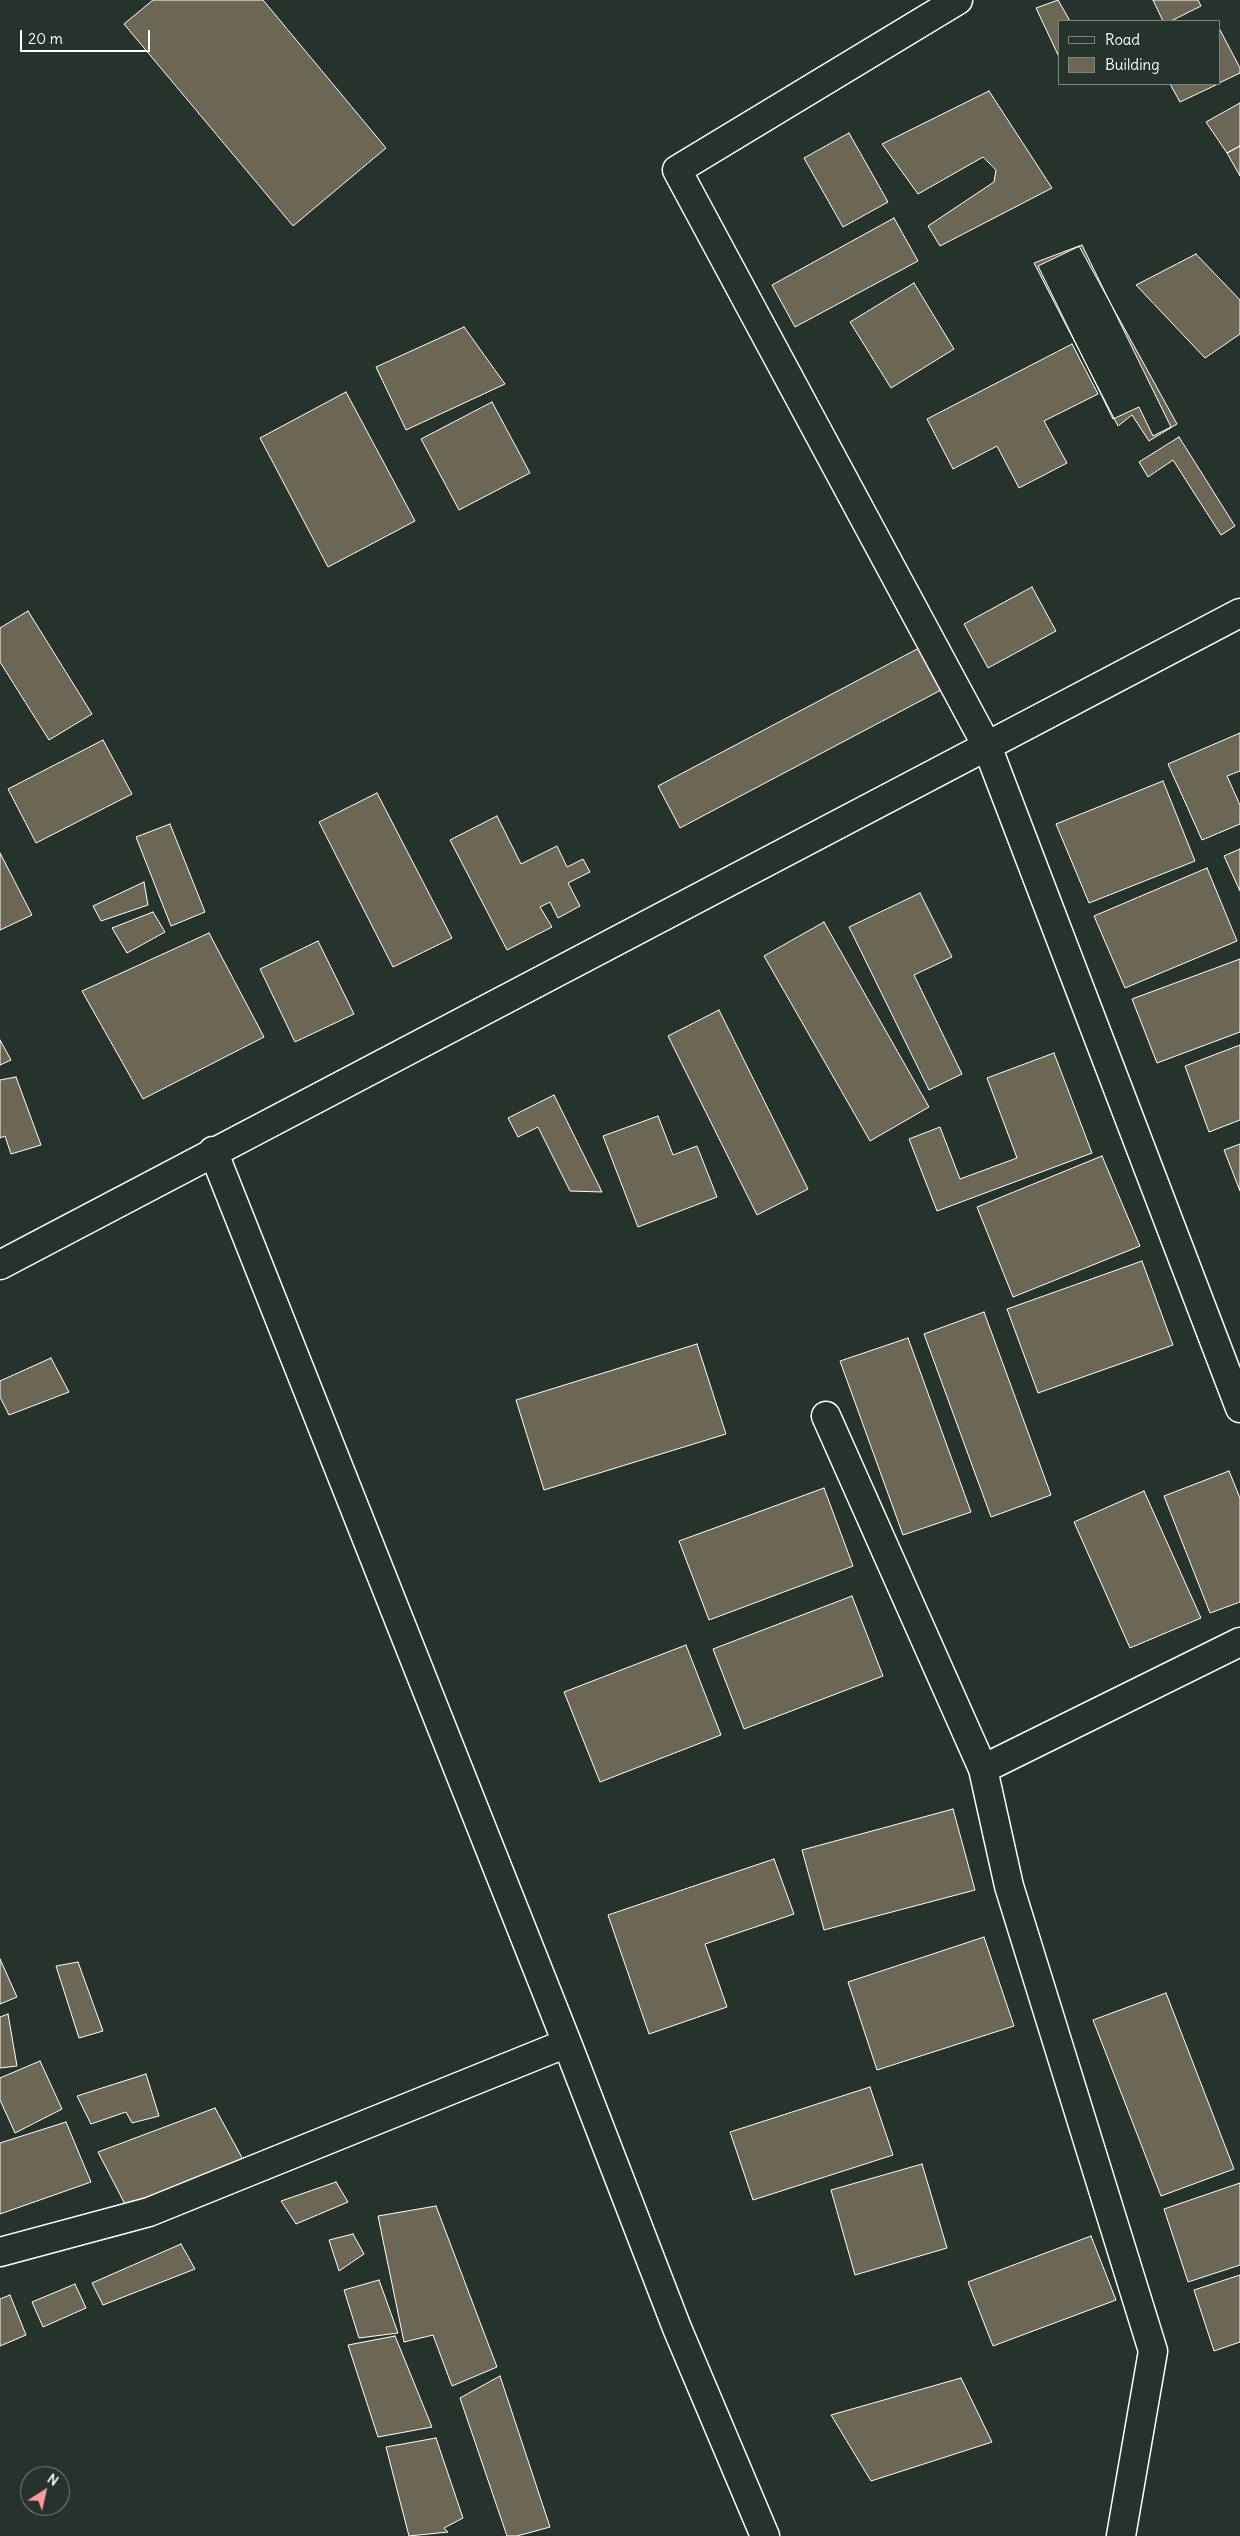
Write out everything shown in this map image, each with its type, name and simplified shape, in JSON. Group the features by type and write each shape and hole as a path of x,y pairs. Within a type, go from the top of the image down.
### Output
{"street":[{"path":"958,0 677,170 987,746 1240,1408"},
{"path":"0,1264 1240,613"},
{"path":"213,1151 567,2043 677,2328 765,2536"},
{"path":"826,1416 983,1769 1009,1886 1153,2351 1121,2536"},
{"path":"983,1769 1240,1642"},
{"path":"0,2252 149,2212 567,2043"}],"building":[{"path":"153,0 263,0 386,148 293,226 124,24"},
{"path":"1058,0 1069,20 1058,20 1058,55 1036,8"},
{"path":"1153,0 1198,0 1201,6 1173,20 1163,20"},
{"path":"1220,30 1240,68 1240,73 1220,83"},
{"path":"1171,85 1216,85 1180,102"},
{"path":"989,91 1052,188 940,246 928,226 994,182 996,170 983,157 918,194 882,144"},
{"path":"1240,103 1240,146 1227,153 1206,122"},
{"path":"849,133 888,202 843,227 804,158"},
{"path":"1240,146 1240,176 1227,153"},
{"path":"894,218 918,261 795,327 772,285"},
{"path":"1082,245 1171,427 1153,436 1139,407 1113,419 1038,266"},
{"path":"1079,246 1177,424 1149,441 1132,415 1118,426 1034,263"},
{"path":"1196,254 1240,300 1240,334 1205,358 1136,285"},
{"path":"914,283 954,349 891,388 850,322"},
{"path":"464,327 505,384 406,430 376,367"},
{"path":"1072,344 1098,394 1044,421 1067,463 1019,488 997,446 953,469 927,419"},
{"path":"346,392 415,521 328,567 260,438"},
{"path":"492,402 530,473 459,510 421,439"},
{"path":"1179,437 1235,526 1221,535 1173,460 1148,477 1139,462"},
{"path":"1032,587 1056,631 988,668 964,624"},
{"path":"28,611 92,714 49,740 0,662 0,628"},
{"path":"919,648 941,690 680,828 658,786"},
{"path":"1240,733 1240,771 1227,776 1240,805 1240,824 1202,840 1168,764"},
{"path":"103,740 132,794 36,843 8,789"},
{"path":"1163,781 1195,861 1089,903 1056,824"},
{"path":"377,793 452,938 393,967 319,822"},
{"path":"497,816 521,864 557,846 567,867 583,859 590,872 568,883 580,906 558,918 550,902 540,907 552,927 507,950 450,840"},
{"path":"170,824 205,912 171,926 136,837"},
{"path":"1240,849 1240,891 1224,856"},
{"path":"0,853 32,915 0,930"},
{"path":"1207,868 1237,941 1125,988 1094,916"},
{"path":"144,882 148,905 101,921 93,906"},
{"path":"920,893 952,957 914,975 962,1074 929,1090 849,927"},
{"path":"153,912 165,932 127,953 112,928"},
{"path":"824,922 929,1107 870,1141 764,956"},
{"path":"209,933 264,1037 143,1099 82,991"},
{"path":"318,941 354,1014 295,1042 260,969"},
{"path":"1240,959 1240,1032 1157,1063 1132,999"},
{"path":"719,1010 808,1189 757,1215 668,1036"},
{"path":"0,1040 11,1060 0,1065"},
{"path":"1240,1045 1240,1120 1209,1132 1185,1066"},
{"path":"1054,1053 1092,1153 937,1211 909,1139 940,1127 960,1179 1017,1158 987,1078"},
{"path":"16,1077 41,1145 11,1154 5,1136 0,1138 0,1080"},
{"path":"554,1095 602,1192 570,1191 538,1127 518,1137 508,1118"},
{"path":"658,1116 673,1155 697,1146 717,1197 638,1227 603,1136"},
{"path":"1240,1144 1240,1191 1224,1150"},
{"path":"1102,1156 1140,1246 1013,1297 977,1207"},
{"path":"1142,1261 1173,1345 1038,1393 1007,1309"},
{"path":"984,1312 1051,1495 991,1517 924,1334"},
{"path":"908,1338 971,1512 903,1535 840,1361"},
{"path":"697,1344 726,1434 544,1490 516,1400"},
{"path":"51,1358 69,1392 9,1415 0,1397 0,1381"},
{"path":"1229,1471 1240,1498 1240,1602 1210,1613 1164,1496"},
{"path":"824,1488 853,1566 709,1620 679,1541"},
{"path":"1144,1491 1201,1618 1130,1648 1074,1522"},
{"path":"852,1596 883,1676 744,1729 713,1649"},
{"path":"686,1645 721,1735 600,1782 564,1692"},
{"path":"953,1809 975,1890 824,1930 802,1850"},
{"path":"774,1859 794,1914 705,1944 727,2007 649,2034 608,1915"},
{"path":"984,1937 1014,2026 877,2070 848,1982"},
{"path":"0,1959 17,1997 0,2004"},
{"path":"78,1962 103,2031 79,2038 56,1966"},
{"path":"1166,1993 1234,2169 1161,2196 1093,2020"},
{"path":"8,2014 17,2066 0,2068 0,2017"},
{"path":"40,2061 62,2109 15,2133 0,2100 0,2078"},
{"path":"146,2074 159,2116 132,2123 126,2112 91,2124 77,2096"},
{"path":"870,2087 893,2155 753,2200 730,2132"},
{"path":"215,2108 246,2165 129,2212 98,2152"},
{"path":"66,2122 91,2182 0,2214 0,2143"},
{"path":"922,2164 947,2248 855,2275 831,2190"},
{"path":"336,2182 348,2202 296,2224 281,2201"},
{"path":"1240,2183 1240,2265 1188,2282 1164,2209"},
{"path":"436,2206 497,2367 452,2386 433,2335 404,2342 378,2216"},
{"path":"353,2234 364,2254 339,2271 329,2240"},
{"path":"1091,2236 1116,2300 993,2346 968,2282"},
{"path":"181,2244 195,2269 103,2305 92,2283"},
{"path":"1240,2275 1240,2342 1214,2351 1194,2290"},
{"path":"379,2280 398,2333 359,2338 344,2290"},
{"path":"75,2284 86,2308 43,2327 32,2302"},
{"path":"10,2295 26,2335 0,2346 0,2299"},
{"path":"395,2336 432,2427 378,2437 348,2345"},
{"path":"500,2376 550,2527 517,2536 507,2536 460,2398"},
{"path":"961,2378 992,2442 871,2481 831,2415"},
{"path":"436,2438 463,2518 444,2528 448,2532 409,2536 386,2447"}]}
